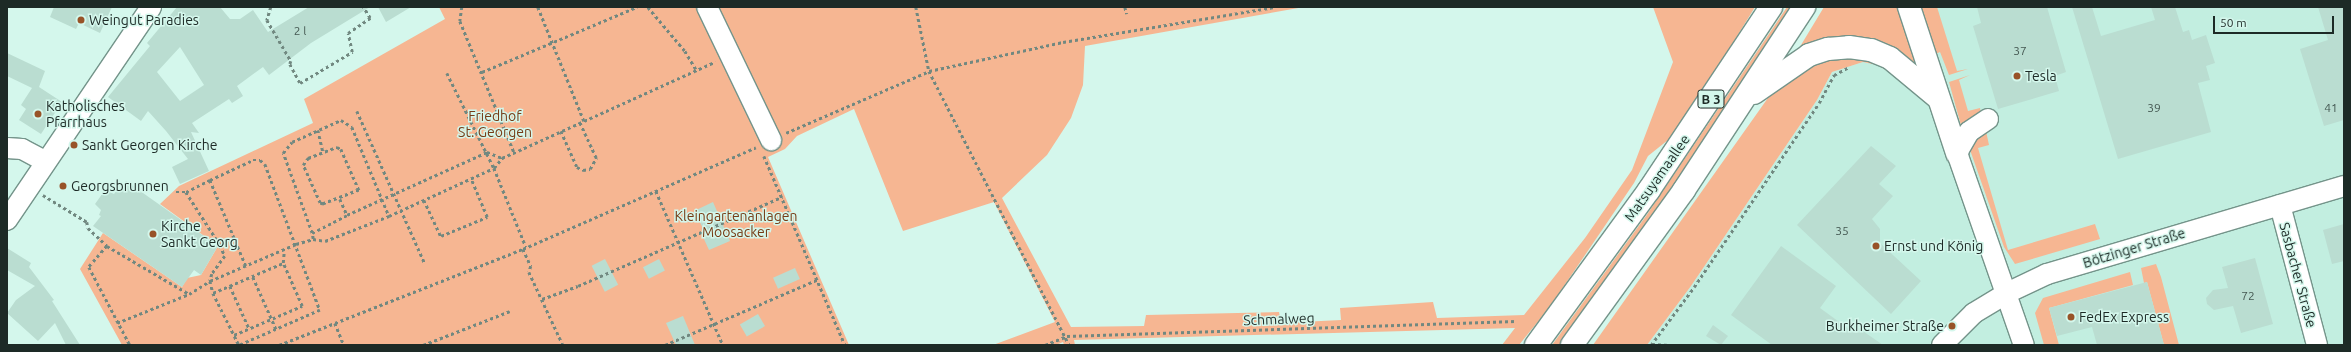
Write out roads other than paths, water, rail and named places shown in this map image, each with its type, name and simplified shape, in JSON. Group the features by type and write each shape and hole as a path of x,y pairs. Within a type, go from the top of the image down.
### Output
{"highway":[{"name":"Matsuyamaallee","path":"1536,345 1649,190 1771,7"},
{"name":"Matsuyamaallee","path":"1572,345 1634,261 1745,99 1804,7"},
{"path":"1909,7 1928,61 1937,97 1957,153"},
{"path":"1745,99 1810,55 1828,49 1849,47 1871,50 1890,58 1937,97"}],"street":[{"path":"7,220 151,7"},
{"path":"707,7 765,142"},
{"path":"1988,119 1969,132 1957,153 2024,345"},
{"path":"7,148 22,149 46,162"},
{"name":"Bötzinger Straße","path":"1942,345 1974,313 2007,293 2047,274 2344,186"},
{"name":"Sasbacher Straße","path":"2280,205 2317,345"}],"place":[{"name":"Weingut Paradies","path":"81,20"},
{"name":"Tesla","path":"2017,76"},
{"name":"Katholisches Pfarrhaus","path":"38,114"},
{"name":"Sankt Georgen Kirche","path":"74,145"},
{"name":"Georgsbrunnen","path":"63,186"},
{"name":"Kirche Sankt Georg","path":"153,234"},
{"name":"Ernst und König","path":"1876,246"},
{"name":"FedEx Express","path":"2071,317"},
{"name":"Burkheimer Straße","path":"1952,326"}],"park label":[{"name":"Friedhof St. Georgen","path":"495,124"},
{"name":"Kleingartenanlagen Moosacker","path":"736,224"}]}
